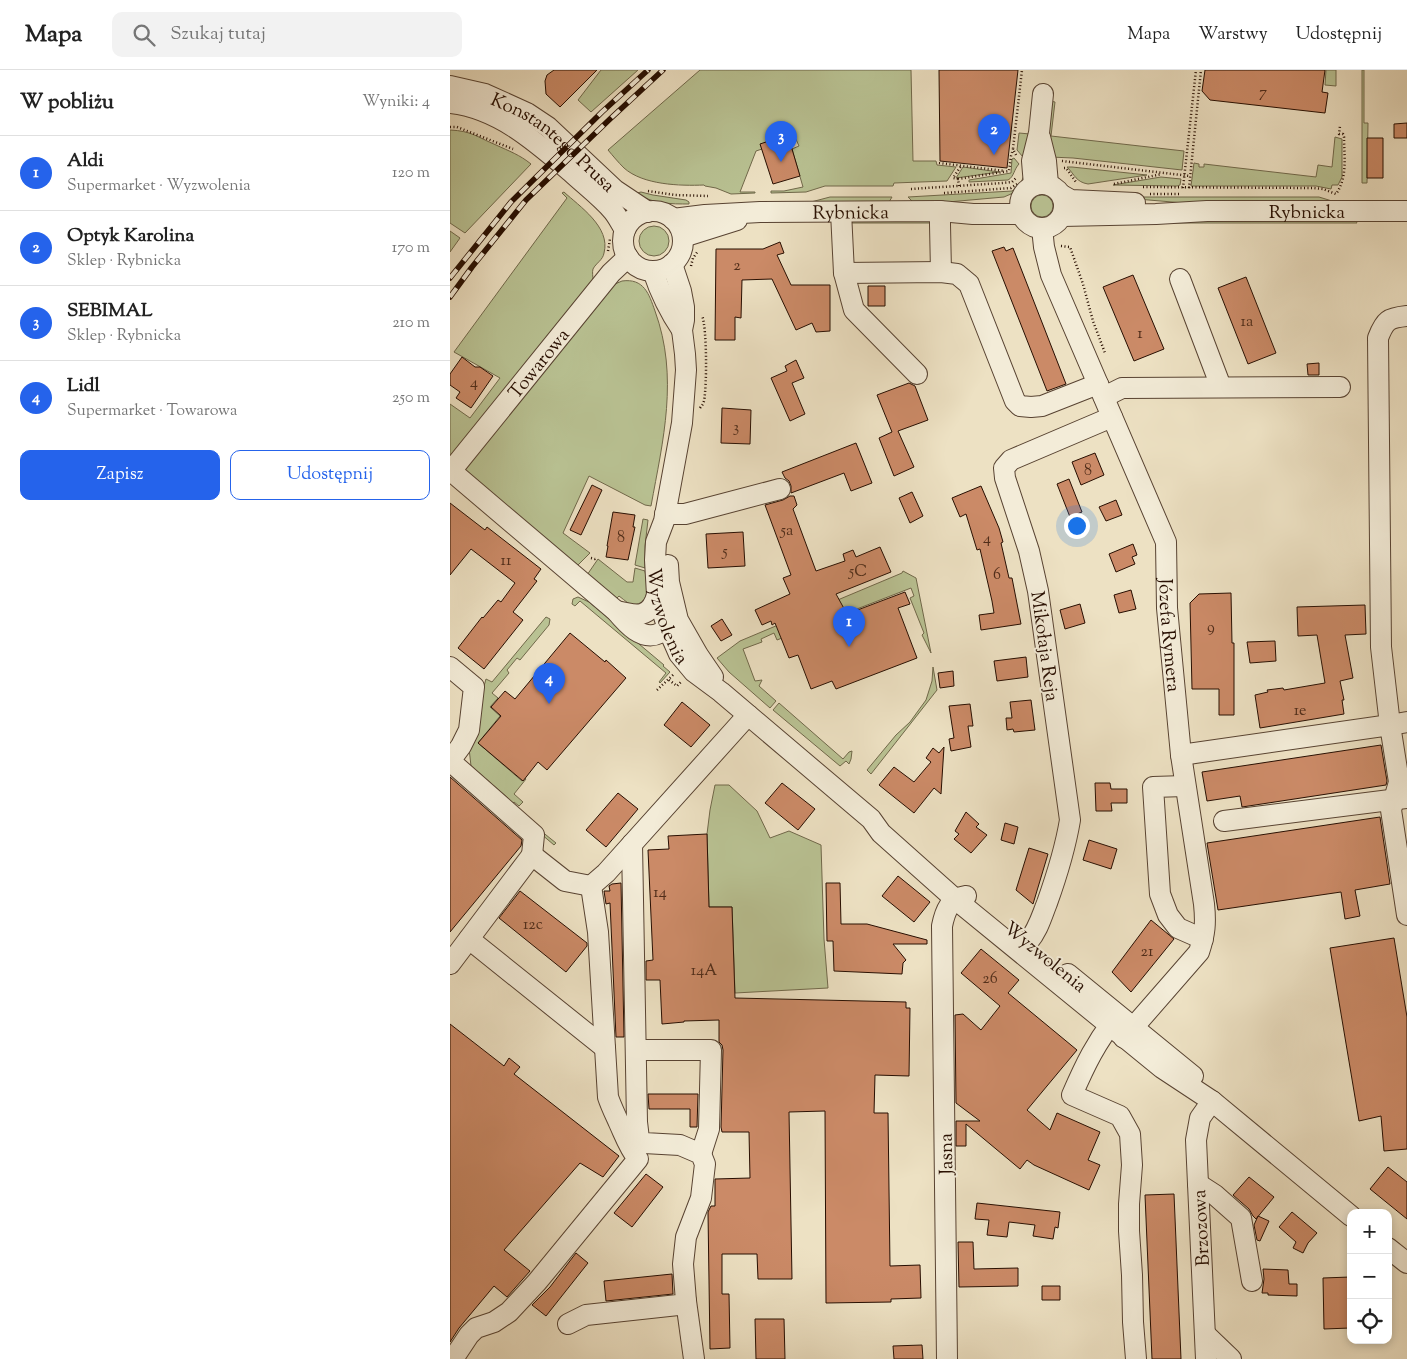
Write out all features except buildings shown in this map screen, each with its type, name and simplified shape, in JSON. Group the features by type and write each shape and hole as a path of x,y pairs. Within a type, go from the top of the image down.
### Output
{"street":[{"name":"Konstantego Prusa","path":"450,86 485,94 527,113 548,128 615,190 648,212"},
{"path":"1042,177 1064,205 1059,221 1042,228 1029,224 1024,220 1042,177 1039,132 1043,94"},
{"name":"Konstantego Prusa","path":"450,104 475,109 498,118 536,142 613,211 618,235"},
{"name":"Rybnicka","path":"673,219 760,212 841,212 942,202 974,203 1042,177 1072,200 1135,203 1207,211"},
{"path":"941,272 940,226 942,202"},
{"name":"Rybnicka","path":"1062,216 1207,211 1407,211"},
{"path":"648,212 658,212 673,219 680,228 683,237 679,256 672,264 663,269 652,271 634,264 624,248 623,239 618,235 639,215 648,212"},
{"name":"Rybnicka","path":"683,237 760,212"},
{"path":"841,212 844,273 854,310 918,374"},
{"name":"Józefa Rymera","path":"1042,228 1046,257 1051,274 1166,542 1167,608 1181,755 1206,923 1199,952 1089,1056 1072,1095 1120,1116 1130,1134 1132,1165 1129,1230 1136,1359"},
{"name":"Towarowa","path":"628,257 611,273 450,471 641,634 658,635 673,624"},
{"name":"Wyzwolenia","path":"672,264 684,307 682,330 686,370 682,423 664,517 656,542 655,560 657,595 673,624"},
{"name":"Wyzwolenia","path":"652,271 661,295 682,330"},
{"path":"844,273 941,272 957,274 969,284 1015,401 1020,406 1042,406 1101,391 1122,388 1340,386"},
{"path":"1180,279 1221,388"},
{"path":"1407,316 1394,318 1383,325 1378,338 1381,647 1399,724 1399,782 1401,799 1391,810 1407,914"},
{"name":"Mikołaja Reja","path":"1028,942 1036,933 1058,873 1066,846 1070,820 1038,591 1029,551 1005,478 1004,468 1011,460 1112,417"},
{"path":"664,517 685,514 780,489"},
{"name":"Wyzwolenia","path":"664,517 673,624 680,654 694,672 721,692 871,818 886,825 914,846 965,902 1121,1026 1207,1087 1212,1101 1347,1213"},
{"path":"616,611 630,615 647,612 652,608 657,595"},
{"path":"450,667 474,687 469,730 461,746 450,761 534,835 532,855 450,964"},
{"path":"591,886 606,873 748,715"},
{"path":"1181,755 1399,724"},
{"path":"1185,786 1153,787 1160,894 1168,915 1178,928 1203,939"},
{"path":"1224,821 1401,799"},
{"path":"632,844 637,1122 639,1139 644,1143 680,1145 701,1154"},
{"path":"532,855 565,881 591,886"},
{"path":"453,1359 476,1328 494,1322 509,1312 537,1282 638,1159 625,1139 612,1111 608,1097 598,932 591,886"},
{"name":"Wyzwolenia","path":"965,902 1028,942 1121,1026"},
{"name":"Jasna","path":"947,1359 943,949 965,902"},
{"path":"469,939 605,1048"},
{"path":"636,1050 711,1050 709,1129 701,1154 705,1164 700,1198 686,1237 683,1264 694,1359"},
{"name":"Brzozowa","path":"1206,1359 1196,1140 1200,1118 1212,1101"},
{"path":"1198,1184 1215,1195 1241,1218 1252,1281"},
{"path":"1392,1251 1407,1263"},
{"path":"568,1324 586,1315 678,1305 686,1301"},
{"path":"1206,1335 1231,1359"}],"path":[{"path":"1009,171 1022,70"},
{"path":"1183,188 1196,70"},
{"path":"1189,188 1201,70"},
{"path":"1332,198 1340,188 1344,178 1344,137 1343,134 1339,134 1340,126"},
{"path":"450,127 473,132 516,150"},
{"path":"1013,149 1042,177"},
{"path":"911,188 1012,182 1016,179 1024,162 1042,177"},
{"path":"939,163 1009,171"},
{"path":"960,166 953,178 958,179 1009,171"},
{"path":"1042,177 1066,168 1074,181 1080,185"},
{"path":"942,202 1011,188 1016,186 1026,170 1042,177 1166,173 1190,176"},
{"path":"1116,187 1107,186 1166,173"},
{"path":"958,179 959,186"},
{"path":"1135,187 1314,188 1336,194 1345,194"},
{"path":"645,190 714,197"},
{"path":"1147,194 1183,194"},
{"path":"608,252 618,235"},
{"path":"1058,242 1058,246 1070,246 1093,321 1107,358"},
{"path":"591,558 597,558"},
{"path":"657,690 669,680"}],"green space":[{"path":"601,70 638,70 591,112 578,100"},
{"path":"700,70 911,70 913,161 936,161 937,165 956,167 947,181 894,183 893,186 825,186 806,192 771,193 771,191 784,191 803,187 792,149 799,146 795,137 776,143 775,140 756,151 740,192 755,193 731,194 704,185 662,183 632,174 608,150"},
{"path":"1326,70 1336,70 1336,86 1325,85"},
{"path":"1362,70 1364,70 1364,123 1368,123 1367,183 1362,183"},
{"path":"1050,101 1055,102 1051,136 1184,151 1182,170 1050,157 1048,135"},
{"path":"450,130 474,135 514,153 531,164 465,233 450,223"},
{"path":"1019,133 1030,134 1023,157 1017,150"},
{"path":"1335,137 1342,139 1342,177 1338,185 1332,185 1331,189 1316,186 1191,186 1194,163 1199,164 1199,167 1204,167 1204,164 1316,177 1318,165 1332,167"},
{"path":"1014,158 1019,164 1012,177 1008,180 969,182 969,180 1011,173 1012,159"},
{"path":"963,167 999,172 956,178"},
{"path":"1067,167 1147,175 1088,184 1078,180"},
{"path":"1025,173 1025,183 1020,190 1004,197 948,202 913,202 908,197 1012,191 1020,185"},
{"path":"1161,177 1181,179 1180,185 1113,185"},
{"path":"564,192 592,218 603,234 605,243 603,255 593,269 593,280 450,465 450,404 470,418 500,378 454,352 567,198 562,193"},
{"path":"641,192 686,200 689,204 655,201 637,193"},
{"path":"1042,195 1050,198 1053,206 1050,214 1042,217 1034,214 1031,206 1034,198"},
{"path":"830,197 892,197 889,202 811,202"},
{"path":"1137,197 1319,197 1332,201 1327,203 1184,203 1137,199"},
{"path":"856,219 929,219 934,223 852,223"},
{"path":"1088,219 1355,219 1357,223 1088,223"},
{"path":"654,226 665,230 669,241 665,252 654,256 643,252 639,241 643,230"},
{"path":"450,231 460,238 450,252"},
{"path":"622,281 636,282 648,293 662,336 667,384 664,433 651,506 645,505 589,476 563,533 590,553 577,566 463,470 615,284"},
{"path":"643,519 648,520 645,568 635,565"},
{"path":"598,559 627,582 633,582 635,568 645,571 647,594 644,600 638,604 632,604 619,596 616,599 587,575"},
{"path":"903,571 916,578 931,653 922,635 924,633 910,598 914,596 911,588 777,640 774,633 761,639 762,642 743,649 755,681 762,680 759,686 776,701 770,708 729,672 717,658 740,641"},
{"path":"578,597 589,602 664,665 670,672 660,683 666,673 580,601 575,606 572,604 573,599"},
{"path":"546,617 550,619 549,625 520,660 517,658 507,670 509,673 492,693 498,698 490,707 500,716 478,743 522,781 526,779 514,794 523,802 519,806 514,802 510,806 556,843 554,845 507,805 508,798 471,766 469,748 486,679 492,682"},
{"path":"933,667 937,690 871,774 867,770 896,735 910,722 926,700 932,681"},
{"path":"779,703 843,759 852,751 849,764 846,761 840,766 773,710"},
{"path":"715,785 729,785 757,811 770,838 789,831 821,845 824,939 828,988 735,993 732,907 709,907 707,834"}],"railway":[{"path":"450,278 511,202 602,112 648,70"},
{"path":"450,297 526,200 663,70"}],"place":[{"name":"Optyk Karolina","path":"994,155"},
{"name":"SEBIMAL","path":"781,162"},
{"name":"Aldi","path":"849,647"},
{"name":"Lidl","path":"549,704"}]}
